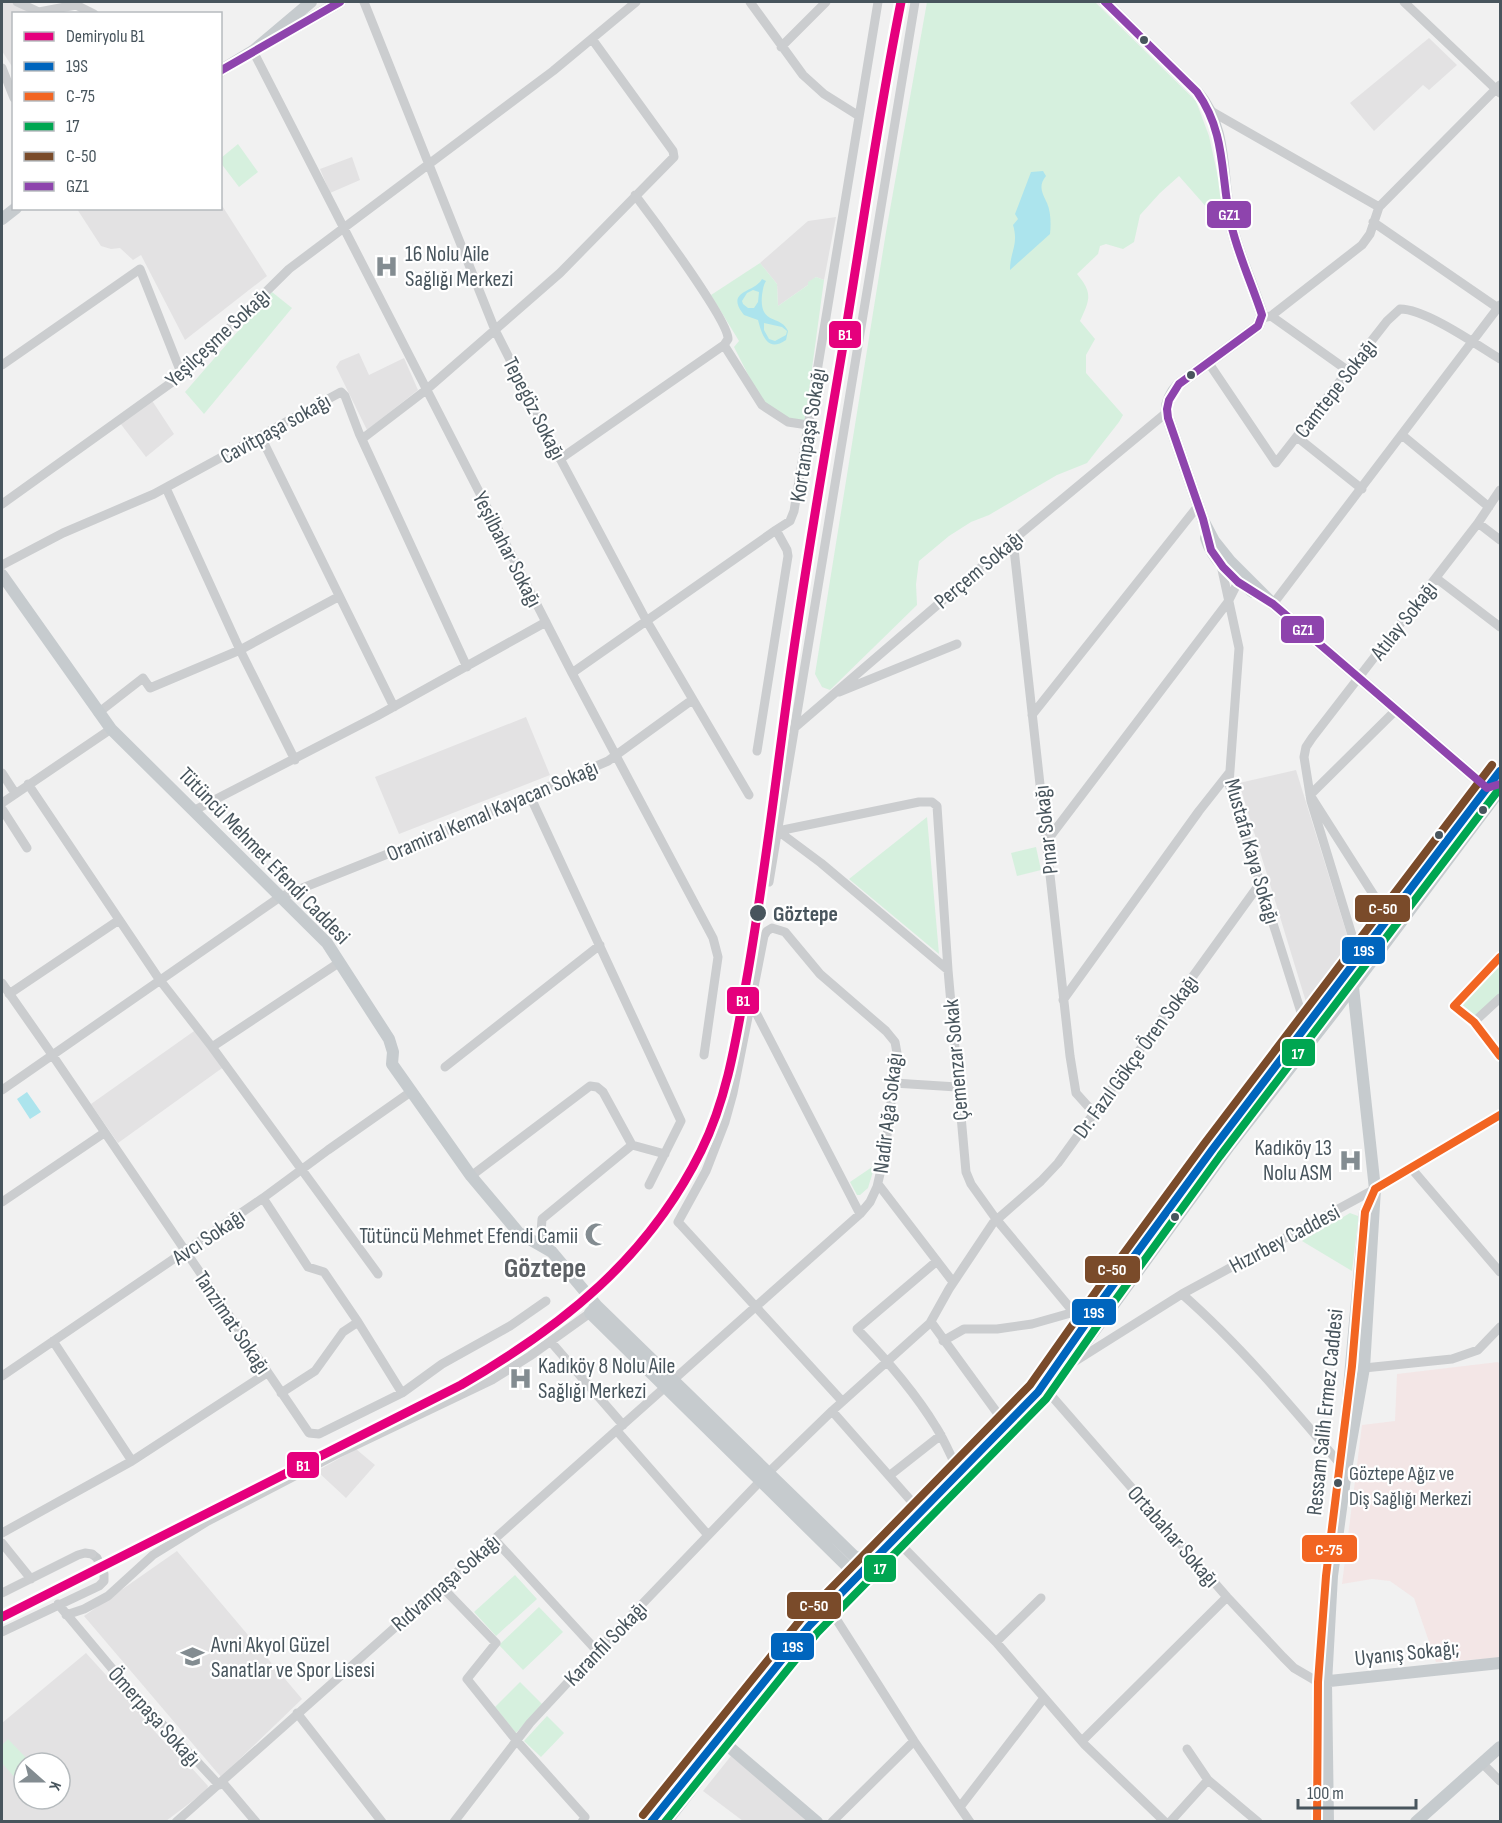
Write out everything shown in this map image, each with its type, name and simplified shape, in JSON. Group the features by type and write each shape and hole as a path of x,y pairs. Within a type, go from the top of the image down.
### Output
{"main road":[{"path":"253,51 308,2"},
{"path":"222,70 340,2"},
{"path":"1112,4 1197,92 1209,110 1218,135 1231,227 1267,317 1176,388 1168,400 1166,413 1204,522 1214,541 1239,575"},
{"path":"1204,522 1208,543 1221,564 1239,575 1487,788"},
{"name":"Tütüncü Mehmet Efendi Caddesi","path":"2,575 111,729 327,943 389,1039 393,1052 392,1064 471,1176 519,1233 552,1252 575,1278 593,1309"},
{"path":"1465,769 1487,777 1500,771"},
{"path":"1465,769 1474,792 1471,809"},
{"path":"666,1821 782,1673 864,1575 877,1555 1034,1397 1212,1150 1500,771"},
{"path":"1487,788 1500,784"},
{"path":"651,1821 804,1632 900,1544 1049,1393 1230,1145 1342,1002 1500,790"},
{"name":"Ressam Salih Ermez Caddesi","path":"1344,1465 1364,1368 1375,1189 1353,987"},
{"path":"1323,1005 1342,1002"},
{"path":"1342,1002 1353,1013 1359,1032"},
{"name":"Ressam Salih Ermez Caddesi","path":"1317,1816 1322,1682 1344,1465 1365,1212 1375,1189"},
{"path":"593,1309 864,1575"},
{"path":"764,1477 856,1558 867,1560 877,1555"},
{"name":"Uyanış Sokağı;","path":"1322,1682 1500,1663"},
{"name":"Ressam Salih Ermez Caddesi","path":"1322,1682 1328,1821"},
{"path":"733,1719 724,1738 727,1745 817,1821"},
{"path":"1416,1821 1500,1747"}],"street":[{"path":"17,2 39,12 76,5 90,12"},
{"name":"Tepegöz Sokağı","path":"364,2 495,330 560,459 647,621 749,795"},
{"name":"Yeşilçeşme Sokağı","path":"2,504 182,375 284,272 592,39 636,2"},
{"path":"750,2 798,70 817,88 859,116"},
{"path":"781,47 826,2"},
{"name":"Kortanpaşa Sokağı","path":"757,751 788,556 776,530 789,522 793,516 878,2"},
{"path":"769,882 915,2"},
{"path":"1347,370 1267,317 1362,245 1370,234 1379,207 1499,89 1404,2"},
{"path":"362,440 426,390 568,265 675,156 592,39"},
{"name":"Yeşilbahar Sokağı","path":"253,51 572,674 716,945 718,957 704,1055"},
{"path":"2,68 12,93"},
{"path":"1209,110 1379,207"},
{"path":"560,459 724,345 729,336 695,279 635,195"},
{"path":"1273,604 1499,306 1373,222"},
{"path":"2,365 140,269 182,375"},
{"name":"Camtepe Sokağı","path":"1208,362 1276,463 1347,370 1387,321 1400,309 1411,309 1500,359"},
{"path":"724,345 763,406 789,423 808,425"},
{"name":"Cavitpaşa sokağı","path":"2,565 59,535 166,488 341,392 345,395 362,440 467,667"},
{"name":"Perçem Sokağı","path":"793,729 1013,540 1166,413"},
{"path":"1402,435 1489,507"},
{"path":"261,437 394,707"},
{"path":"1297,438 1362,489"},
{"path":"166,488 240,650 295,760"},
{"name":"Atılay Sokağı","path":"1359,958 1310,795 1304,757 1306,747 1478,523 1500,490"},
{"path":"1032,715 1198,506"},
{"path":"1478,523 1500,540"},
{"path":"572,674 776,530"},
{"name":"Pınar Sokağı","path":"1013,540 1075,1090 1094,1113"},
{"name":"Mustafa Kaya Sokağı","path":"1221,564 1238,638 1239,670 1229,772 1230,788 1306,1028"},
{"path":"1046,842 1228,602 1239,575"},
{"path":"1436,578 1500,627"},
{"path":"98,713 143,678 150,688 240,650 338,597"},
{"path":"1212,624 1216,621 1223,622 1233,629 1238,638"},
{"path":"194,811 394,707 546,622"},
{"path":"831,695 957,644"},
{"name":"Oramiral Kemal Kayacan Sokağı","path":"2,1090 280,897 530,796 616,756 692,700"},
{"path":"1389,919 1310,795 1396,710"},
{"path":"2,803 111,729"},
{"path":"1064,1000 1198,811 1229,772"},
{"path":"2,773 15,793"},
{"path":"28,784 159,979 212,1047 378,1274"},
{"path":"530,796 681,1121 649,1185"},
{"path":"778,831 920,802 934,803 939,812 948,970"},
{"path":"2,809 27,848"},
{"name":"Çemenzar Sokak","path":"778,831 824,865 948,970 967,1176 996,1219 1084,1328"},
{"name":"Dr. Fazıl Gökçe Ören Sokağı","path":"887,1361 931,1322 953,1282 996,1219 1046,1176 1261,882"},
{"path":"9,993 119,920"},
{"name":"Nadir Ağa Sokağı","path":"669,1384 860,1214 870,1202 878,1184 897,1053 896,1044 890,1035 825,979 785,932 772,928 766,932 751,1003"},
{"path":"445,1067 600,945"},
{"path":"1500,957 1454,1006 1474,1022 1500,1056"},
{"path":"212,1047 340,962"},
{"name":"Tanzimat Sokağı","path":"2,983 306,1431 314,1435 402,1393 442,1364 510,1326 546,1301"},
{"path":"1474,1022 1500,999"},
{"path":"751,1003 860,1214"},
{"path":"751,1003 725,1122 706,1171 678,1221 842,1401"},
{"path":"894,1083 957,1087"},
{"path":"471,1176 590,1086 598,1087 603,1092 632,1145 665,1154"},
{"name":"Avcı Sokağı","path":"2,1376 263,1198 412,1091"},
{"name":"Hızırbey Caddesi","path":"1069,1365 1182,1294 1375,1189 1500,1115"},
{"path":"2,1202 104,1133"},
{"path":"552,1252 541,1233 542,1219 632,1145"},
{"path":"1411,1168 1500,1272"},
{"path":"878,1184 953,1282"},
{"path":"263,1198 308,1267 324,1272 402,1393"},
{"path":"937,1261 857,1329 887,1361 927,1414 959,1472"},
{"path":"1182,1294 1254,1367 1344,1465"},
{"path":"943,1341 964,1329 997,1329 1032,1324 1095,1305 1105,1296"},
{"path":"66,1616 105,1598 158,1552 208,1521 348,1448 483,1385 551,1341 593,1309"},
{"path":"281,1393 315,1371 343,1332 358,1322"},
{"path":"931,1322 1006,1425"},
{"path":"1364,1368 1452,1359 1478,1350 1500,1327"},
{"path":"53,1341 132,1461"},
{"path":"551,1341 708,1535"},
{"name":"Karanfil Sokağı","path":"453,1821 516,1740 597,1651 764,1477 887,1361"},
{"path":"2,1533 132,1461 267,1373"},
{"name":"Rıdvanpaşa Sokağı","path":"176,1821 669,1384"},
{"path":"1034,1397 1043,1391 1049,1393"},
{"name":"Ortabahar Sokağı","path":"1049,1393 1227,1597 1294,1668 1322,1682"},
{"path":"832,1411 921,1511"},
{"path":"889,1476 940,1435"},
{"path":"495,1539 597,1651"},
{"path":"2,1543 31,1579"},
{"path":"900,1544 996,1642 1082,1741 1165,1821"},
{"path":"2,1593 78,1555 92,1554"},
{"path":"2,1632 99,1586 104,1580 104,1574"},
{"path":"441,1586 496,1643 467,1679 516,1740 585,1817 582,1821"},
{"path":"1082,1741 1227,1597"},
{"path":"996,1642 1041,1598"},
{"name":"Ömerpaşa Sokağı","path":"58,1604 131,1690 219,1785 223,1784 256,1821"},
{"path":"833,1614 914,1741 970,1821"},
{"path":"960,1807 1044,1698"},
{"path":"297,1713 382,1821"},
{"path":"832,1821 914,1741"},
{"path":"1187,1749 1208,1780 1258,1821"},
{"path":"1483,1764 1500,1780"},
{"path":"1170,1821 1208,1780"},
{"path":"1308,1821 1317,1816"}],"shaded area":[{"path":"2,2 13,2 34,12 12,12 12,66 2,51"},
{"path":"1429,38 1457,65 1429,90 1423,85 1374,131 1350,103"},
{"path":"352,157 360,180 330,193 320,169"},
{"path":"222,206 267,276 185,340 141,255 133,260 120,248 111,249 101,246 78,210 222,210"},
{"path":"836,217 824,280 816,277 778,306 777,284 760,263 808,221"},
{"path":"359,353 369,375 404,358 418,390 367,430 336,367 340,361"},
{"path":"151,399 174,434 146,457 120,423"},
{"path":"526,717 550,775 399,834 375,777"},
{"path":"1296,770 1354,957 1313,1007 1306,1002 1239,783"},
{"path":"197,1029 225,1066 118,1143 91,1104"},
{"path":"1498,1362 1500,1365 1500,1658 1436,1662 1414,1598 1390,1581 1372,1579 1342,1584 1362,1425 1395,1421 1397,1374"},
{"path":"356,1449 375,1465 346,1498 317,1471"},
{"name":"Avni Akyol Güzel Sanatlar ve Spor Lisesi","path":"177,1551 302,1699 221,1777 84,1616"},
{"path":"86,1653 167,1745 170,1744 208,1786 207,1790 166,1821 2,1822 2,1723"},
{"path":"731,1756 810,1821 743,1821 703,1791"}],"green space":[{"path":"927,2 1095,2 1196,101 1209,136 1221,191 1222,212 1216,218 1179,176 1140,215 1134,242 1123,249 1106,244 1100,246 1098,254 1077,274 1088,291 1088,301 1080,321 1095,339 1086,355 1086,373 1123,415 1119,422 1087,463 1057,475 989,515 971,522 949,536 919,561 916,584 917,605 830,690 822,687 815,674 886,232"},
{"path":"238,144 258,172 239,187 222,165 222,157"},
{"path":"760,263 777,284 778,306 816,277 824,280 805,420 794,423 762,402 734,347 739,341 711,295"},
{"path":"272,292 292,308 204,414 185,392"},
{"path":"927,817 939,954 849,879"},
{"path":"1036,847 1041,870 1017,876 1011,853"},
{"path":"1500,966 1500,995 1475,1016 1459,1006"},
{"path":"875,1165 868,1188 857,1195 850,1182"},
{"path":"1350,1213 1358,1216 1352,1271 1302,1241"},
{"path":"515,1575 537,1599 496,1636 474,1612"},
{"path":"539,1607 563,1632 523,1670 499,1645"},
{"path":"520,1682 542,1704 516,1733 495,1707"},
{"path":"547,1716 564,1733 541,1757 524,1741"},
{"path":"8,1739 20,1751 12,1751 12,1774 2,1763 2,1745"}],"water":[{"path":"1043,171 1046,176 1042,189 1049,210 1050,234 1010,270 1015,243 1013,225 1018,219 1015,214 1031,172"},
{"path":"762,279 766,281 762,305 767,316 780,323 788,331 786,340 780,343 774,344 766,340 758,320 744,315 739,307 737,301 739,296","holes":["753,290 759,292 758,302 754,308 748,308 742,301 747,293","764,323 782,327 787,331 786,335 775,341 769,339 764,330"]},
{"path":"27,1092 41,1112 30,1119 17,1099"}],"tunnel":[{"path":"92,1554 97,1558 104,1574"}],"rail line":[{"name":"B1","path":"2,1617 461,1385 498,1362 534,1339 599,1286 629,1257 680,1189 710,1131 730,1069 758,912 808,554 879,119 901,2"}],"transit line":[{"name":"GZ1","path":"222,70 340,2"},
{"name":"GZ1","path":"1105,2 1197,92 1207,108 1218,140 1234,236 1262,315 1258,326 1179,384 1169,400 1167,409 1211,550 1238,582 1273,604 1487,788 1500,784"},
{"name":"C-50","path":"643,1815 801,1619 1030,1385 1204,1144 1492,765"},
{"name":"19S","path":"651,1822 809,1626 1038,1392 1212,1150 1500,771"},
{"name":"17","path":"665,1822 817,1633 1046,1399 1220,1156 1500,788"},
{"name":"C-75","path":"1500,957 1454,1006 1474,1022 1500,1056"},
{"name":"C-75","path":"1375,1189 1500,1115"},
{"name":"C-75","path":"1317,1822 1318,1682 1326,1576 1352,1366 1365,1212 1375,1189"}],"place":[{"name":"16 Nolu Aile Sağlığı Merkezi","path":"387,266"},
{"name":"Göztepe","path":"758,913"},
{"name":"Kadıköy 13 Nolu ASM","path":"1350,1160"},
{"name":"Tütüncü Mehmet Efendi Camii","path":"596,1235"},
{"name":"Kadıköy 8 Nolu Aile Sağlığı Merkezi","path":"520,1378"},
{"name":"Göztepe Ağız ve Diş Sağlığı Merkezi","path":"1338,1483"},
{"name":"Avni Akyol Güzel Sanatlar ve Spor Lisesi","path":"193,1657"}],"district":[{"name":"Göztepe","path":"545,1267"}]}
